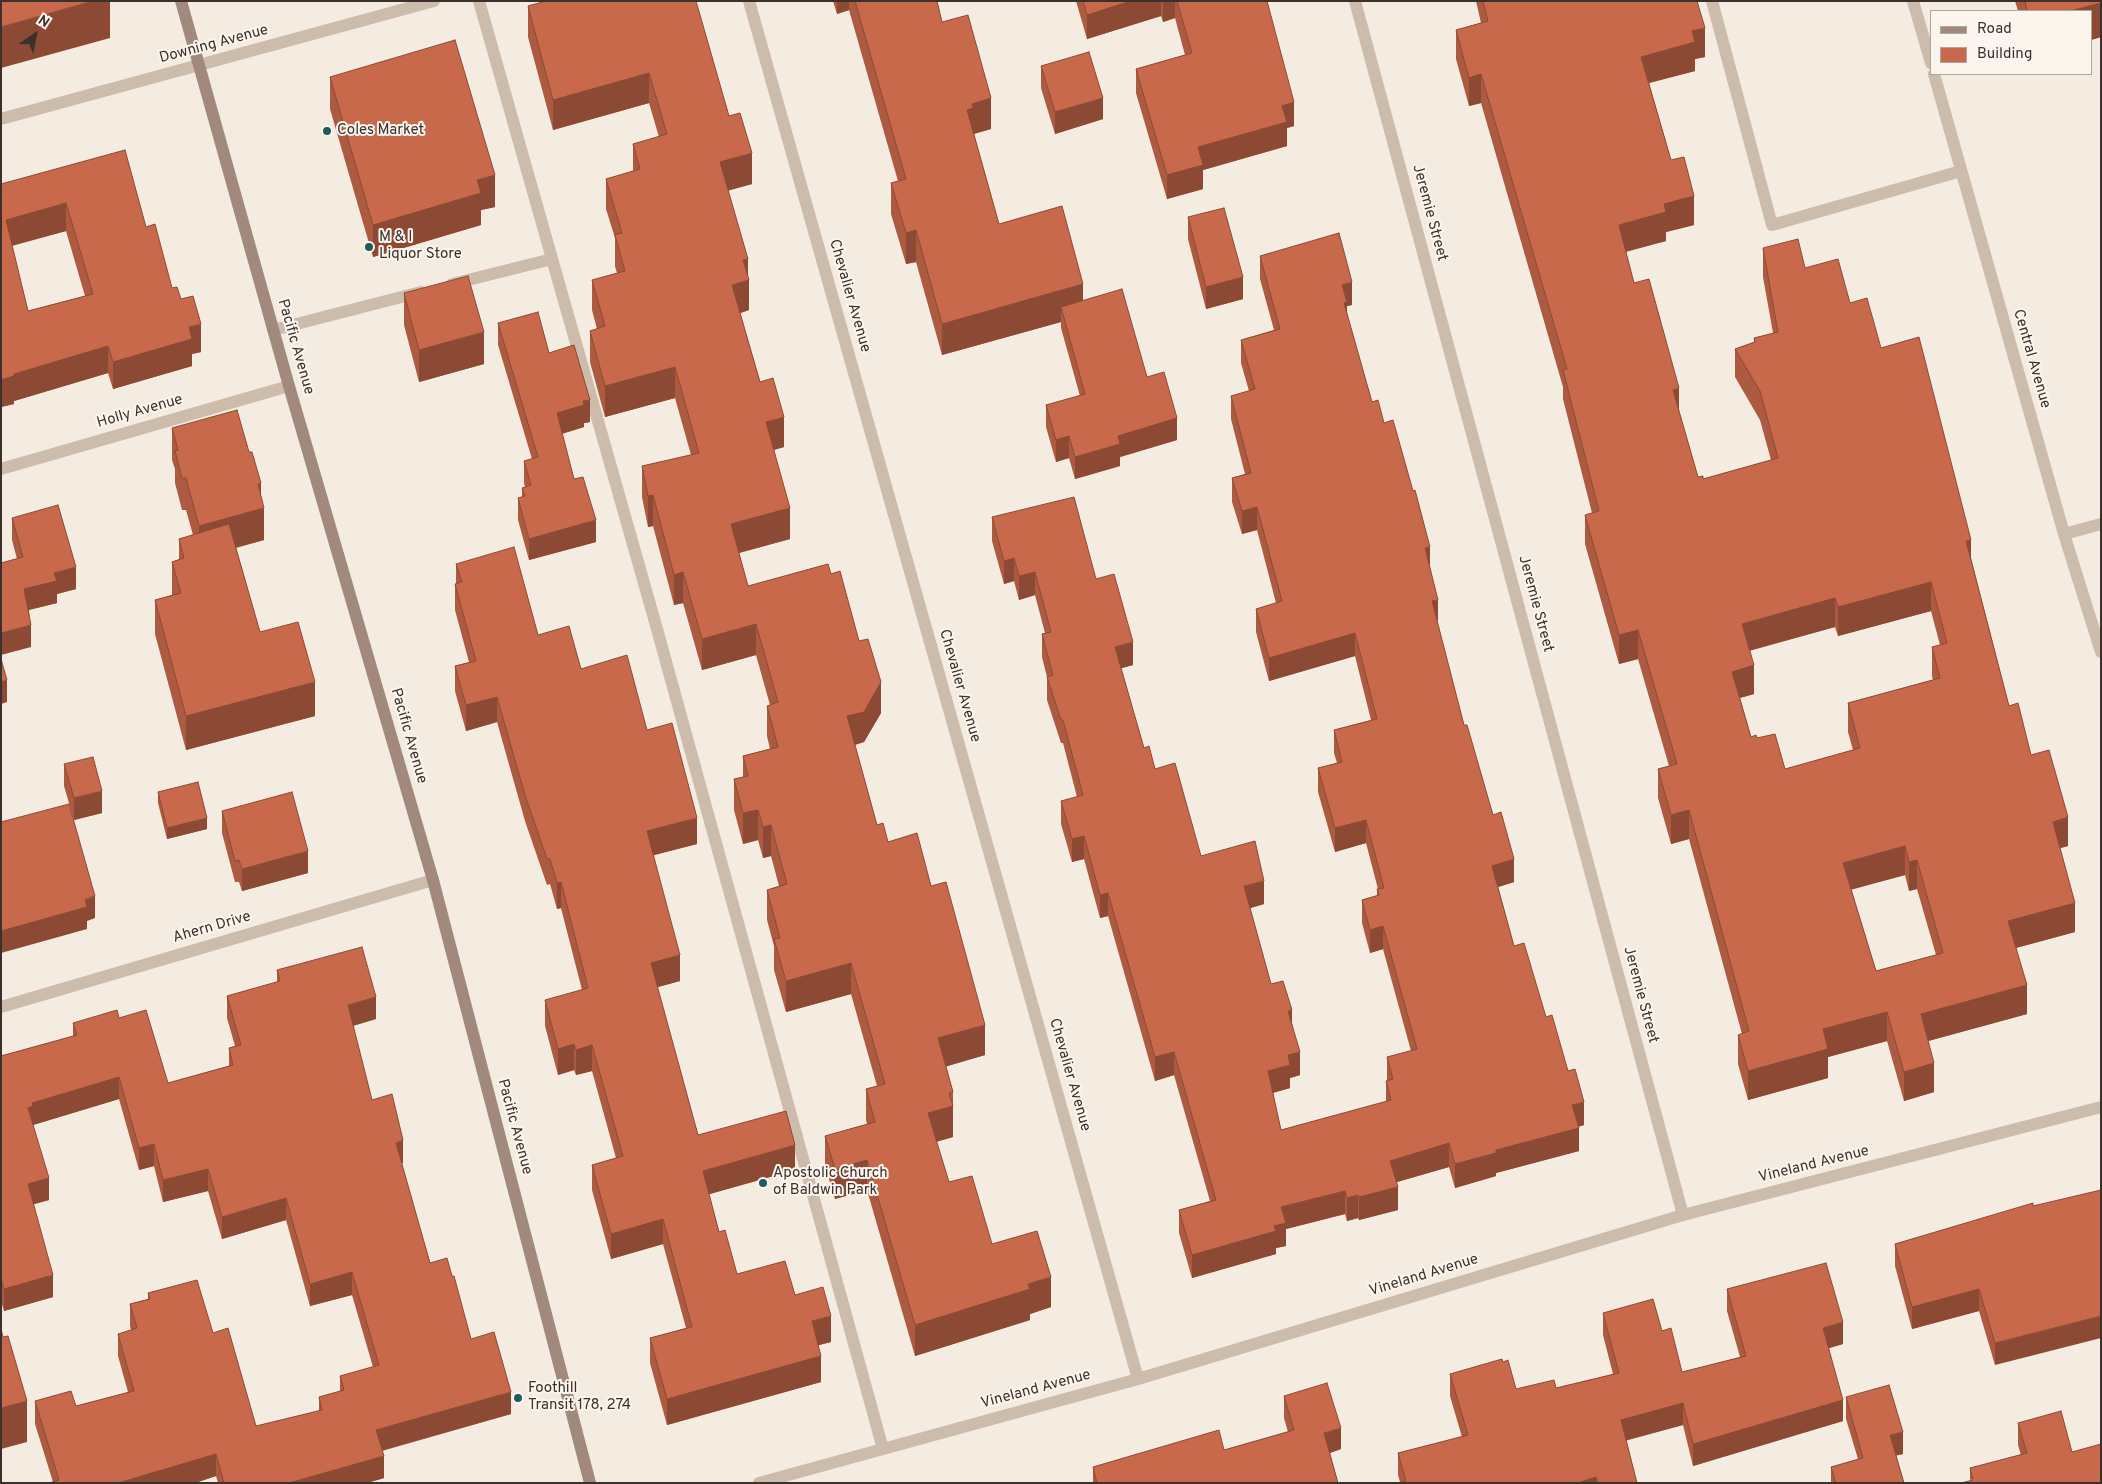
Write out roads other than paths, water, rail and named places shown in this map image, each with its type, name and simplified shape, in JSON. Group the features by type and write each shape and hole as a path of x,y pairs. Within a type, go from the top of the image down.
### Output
{"main road":[{"name":"Pacific Avenue","path":"181,1 288,386 433,880 590,1483"}],"street":[{"name":"Downing Avenue","path":"1,119 434,1"},
{"path":"479,1 771,1037 883,1449"},
{"name":"Chevalier Avenue","path":"749,1 1138,1379"},
{"name":"Jeremie Street","path":"1356,1 1683,1216"},
{"path":"1712,1 1772,226 1961,171"},
{"path":"1913,1 1930,60"},
{"name":"Central Avenue","path":"1934,75 2064,534 2101,652"},
{"path":"273,330 552,259"},
{"name":"Holly Avenue","path":"1,469 288,386"},
{"path":"2064,534 2101,524"},
{"name":"Ahern Drive","path":"1,1007 433,880"},
{"name":"Vineland Avenue","path":"759,1483 1138,1379 1683,1216 2101,1108"}],"place":[{"name":"Coles Market","path":"327,131"},
{"name":"M & I Liquor Store","path":"369,247"},
{"name":"Apostolic Church of Baldwin Park","path":"763,1183"},
{"name":"Foothill Transit 178, 274","path":"518,1398"}]}
